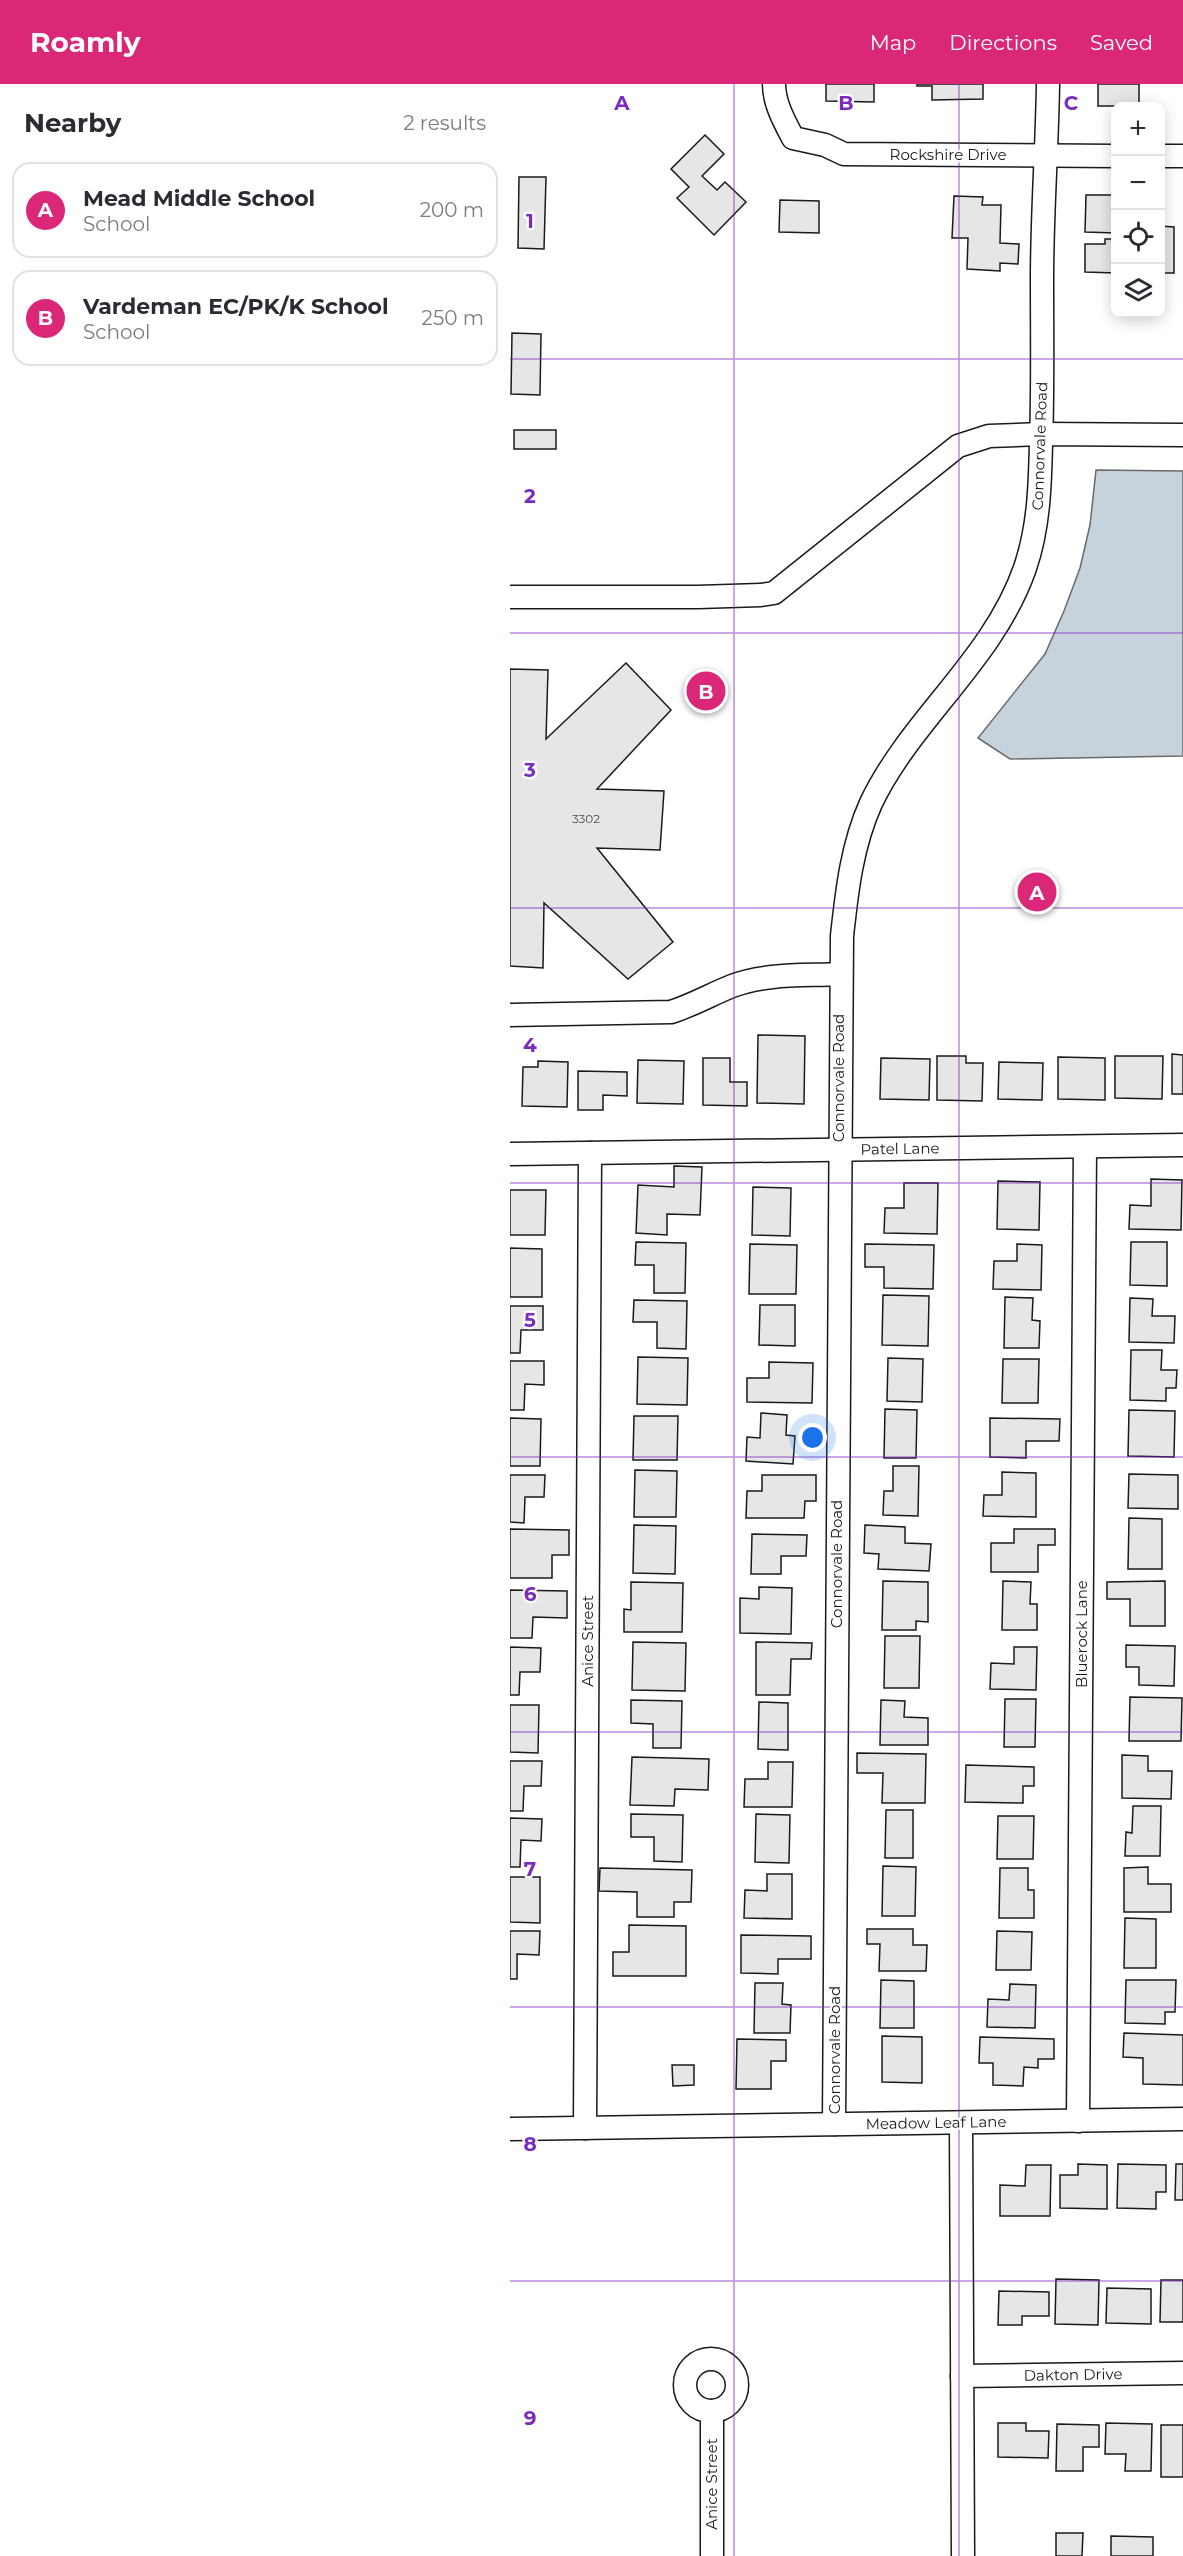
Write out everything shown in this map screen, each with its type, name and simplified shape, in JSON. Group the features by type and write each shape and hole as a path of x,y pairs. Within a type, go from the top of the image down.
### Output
{"street":[{"name":"Rockshire Drive","path":"774,84 774,94 793,138 825,145 844,154 1111,156"},
{"name":"Connorvale Road","path":"834,2124 840,974 849,869 871,803 906,747 994,632 1025,569 1039,508 1042,277 1048,84"},
{"path":"1165,156 1183,156"},
{"path":"510,597 698,597 761,595 774,592 958,446 989,436 1183,435"},
{"path":"510,1015 671,1012 733,986 765,978 840,974"},
{"name":"Patel Lane","path":"510,1154 1183,1145"},
{"name":"Bluerock Lane","path":"1078,2121 1085,1147"},
{"name":"Anice Street","path":"585,2128 590,1153"},
{"name":"Meadow Leaf Lane","path":"510,2129 1183,2120"},
{"path":"961,2123 963,2556"},
{"name":"Dakton Drive","path":"962,2376 1183,2373"},
{"name":"Anice Street","path":"712,2411 712,2556"}],"shaded area":[{"path":"1096,470 1183,471 1183,756 1010,759 978,738 1045,654 1064,611 1080,568 1090,525"}],"building":[{"path":"826,84 874,84 874,102 826,101"},
{"path":"917,84 983,84 983,99 932,100 932,86 917,86"},
{"path":"1098,84 1139,84 1139,102 1111,102 1111,106 1098,106"},
{"path":"705,135 724,154 702,176 717,190 725,182 746,202 714,235 677,198 689,187 671,169"},
{"path":"519,177 546,177 544,249 518,248"},
{"path":"1086,195 1111,195 1111,233 1085,232"},
{"path":"954,196 983,197 982,205 1001,205 1000,243 1019,244 1018,264 1000,263 1000,271 967,269 968,238 952,238"},
{"path":"780,200 819,201 819,233 779,232"},
{"path":"1165,226 1174,227 1174,273 1165,273"},
{"path":"1105,239 1111,239 1111,273 1085,272 1085,244 1105,244"},
{"path":"512,333 541,334 540,395 511,394"},
{"path":"514,430 556,430 556,449 514,449"},
{"path":"626,663 671,710 597,789 664,791 660,850 597,848 673,942 628,979 544,903 543,968 510,966 510,669 548,670 546,739"},
{"path":"758,1035 805,1036 804,1104 757,1103"},
{"path":"1172,1054 1183,1055 1183,1094 1172,1094"},
{"path":"937,1056 966,1056 966,1063 983,1063 982,1101 937,1100"},
{"path":"1115,1056 1163,1056 1162,1099 1115,1098"},
{"path":"1058,1057 1105,1058 1105,1100 1058,1099"},
{"path":"703,1058 730,1058 730,1082 747,1082 747,1106 703,1105"},
{"path":"881,1058 930,1059 929,1100 880,1099"},
{"path":"638,1060 684,1061 683,1104 637,1103"},
{"path":"538,1061 568,1062 567,1107 522,1106 523,1067 538,1067"},
{"path":"999,1062 1043,1063 1042,1100 998,1099"},
{"path":"578,1071 627,1072 627,1096 603,1095 603,1110 578,1110"},
{"path":"674,1166 702,1167 700,1215 667,1214 667,1235 636,1233 638,1185 674,1187"},
{"path":"1151,1179 1182,1180 1181,1230 1129,1229 1130,1205 1151,1206"},
{"path":"998,1181 1040,1182 1039,1230 997,1229"},
{"path":"904,1183 938,1183 937,1234 884,1233 885,1208 904,1208"},
{"path":"753,1187 791,1188 790,1236 752,1235"},
{"path":"510,1190 546,1190 545,1235 510,1235"},
{"path":"636,1242 686,1243 685,1293 654,1293 654,1265 635,1265"},
{"path":"1131,1242 1167,1242 1167,1286 1130,1285"},
{"path":"750,1244 797,1245 796,1294 749,1294"},
{"path":"865,1244 934,1245 933,1289 884,1288 884,1267 865,1267"},
{"path":"1017,1244 1042,1245 1041,1290 993,1289 994,1261 1017,1261"},
{"path":"510,1248 542,1249 542,1297 510,1297"},
{"path":"883,1295 929,1296 928,1346 882,1345"},
{"path":"1005,1297 1033,1298 1032,1320 1040,1321 1039,1348 1004,1348"},
{"path":"1130,1298 1153,1299 1152,1316 1175,1316 1174,1343 1129,1342"},
{"path":"634,1300 687,1301 686,1349 657,1348 657,1322 633,1322"},
{"path":"760,1305 795,1305 795,1346 759,1345"},
{"path":"510,1306 543,1306 543,1330 521,1330 520,1353 510,1353"},
{"path":"1131,1350 1162,1350 1161,1370 1177,1370 1176,1388 1166,1388 1166,1401 1130,1400"},
{"path":"638,1357 688,1358 687,1405 637,1404"},
{"path":"888,1358 923,1359 922,1402 887,1401"},
{"path":"1003,1359 1039,1359 1038,1403 1002,1403"},
{"path":"510,1361 544,1361 544,1385 525,1384 524,1410 510,1410"},
{"path":"769,1362 813,1363 812,1403 747,1402 747,1378 769,1378"},
{"path":"885,1409 917,1410 916,1458 884,1458"},
{"path":"1129,1410 1175,1411 1174,1457 1128,1456"},
{"path":"761,1413 787,1415 786,1435 795,1436 793,1464 746,1461 747,1437 760,1438"},
{"path":"634,1416 678,1416 677,1460 633,1460"},
{"path":"510,1418 541,1419 540,1466 510,1466"},
{"path":"990,1418 1060,1419 1059,1441 1026,1441 1026,1458 990,1457"},
{"path":"893,1466 919,1466 918,1516 883,1515 884,1491 893,1491"},
{"path":"635,1470 677,1471 676,1517 634,1517"},
{"path":"1002,1472 1036,1473 1036,1517 983,1516 984,1495 1002,1495"},
{"path":"1129,1474 1178,1475 1178,1509 1128,1508"},
{"path":"510,1475 545,1475 544,1497 525,1497 524,1523 510,1522"},
{"path":"762,1475 816,1475 816,1501 805,1501 804,1518 746,1518 747,1491 762,1491"},
{"path":"1129,1518 1162,1519 1162,1569 1128,1569"},
{"path":"634,1525 676,1526 675,1574 633,1573"},
{"path":"865,1525 905,1527 905,1543 931,1544 929,1571 878,1569 879,1554 864,1553"},
{"path":"510,1529 569,1530 569,1555 552,1555 552,1578 510,1578"},
{"path":"1014,1529 1055,1529 1055,1545 1038,1545 1038,1572 991,1572 991,1543 1014,1543"},
{"path":"752,1534 807,1535 806,1556 781,1556 781,1574 751,1574"},
{"path":"883,1581 928,1582 928,1622 916,1621 916,1630 882,1630"},
{"path":"1003,1581 1031,1582 1030,1604 1037,1604 1037,1630 1002,1630"},
{"path":"1165,1581 1165,1626 1130,1626 1130,1599 1107,1599 1107,1582"},
{"path":"631,1582 683,1583 682,1632 624,1632 624,1609 631,1610"},
{"path":"759,1587 792,1588 791,1634 740,1633 740,1598 759,1599"},
{"path":"510,1590 567,1591 567,1618 533,1617 532,1638 510,1638"},
{"path":"885,1636 920,1636 919,1688 884,1688"},
{"path":"633,1642 686,1643 685,1691 632,1690"},
{"path":"756,1642 812,1643 811,1659 791,1659 790,1695 756,1695"},
{"path":"1126,1645 1175,1646 1174,1686 1139,1685 1139,1667 1126,1667"},
{"path":"510,1647 541,1648 540,1672 520,1672 519,1695 510,1695"},
{"path":"1014,1647 1037,1647 1036,1690 990,1689 991,1663 1014,1664"},
{"path":"1130,1697 1182,1698 1181,1741 1129,1741"},
{"path":"1005,1699 1036,1699 1035,1747 1004,1747"},
{"path":"631,1700 682,1701 681,1748 653,1748 653,1724 631,1723"},
{"path":"881,1700 905,1701 904,1717 928,1718 928,1745 880,1745"},
{"path":"759,1702 788,1703 788,1750 758,1749"},
{"path":"510,1705 539,1705 538,1753 510,1752"},
{"path":"857,1753 926,1754 925,1803 882,1803 883,1773 857,1773"},
{"path":"1122,1755 1148,1756 1148,1771 1172,1771 1171,1799 1122,1798"},
{"path":"632,1757 709,1759 708,1790 675,1789 674,1806 630,1805"},
{"path":"510,1761 542,1761 541,1786 524,1786 523,1811 510,1811"},
{"path":"768,1762 793,1762 792,1807 744,1807 745,1779 768,1779"},
{"path":"966,1765 1034,1767 1034,1786 1023,1786 1023,1803 965,1802"},
{"path":"1133,1806 1161,1806 1160,1856 1125,1856 1126,1832 1132,1833"},
{"path":"886,1810 913,1810 913,1858 885,1858"},
{"path":"631,1814 683,1815 682,1862 654,1861 654,1837 631,1837"},
{"path":"756,1814 790,1815 789,1863 755,1862"},
{"path":"998,1816 1034,1816 1033,1859 997,1859"},
{"path":"510,1818 542,1819 541,1841 521,1840 520,1867 510,1867"},
{"path":"883,1866 916,1867 915,1916 882,1916"},
{"path":"1148,1867 1148,1884 1171,1884 1171,1912 1124,1912 1124,1868"},
{"path":"600,1868 692,1870 691,1902 674,1902 674,1917 637,1917 637,1892 599,1891"},
{"path":"1000,1868 1028,1868 1028,1890 1034,1890 1034,1918 999,1918"},
{"path":"767,1874 792,1874 792,1919 744,1918 745,1890 767,1891"},
{"path":"510,1877 540,1877 540,1923 510,1922"},
{"path":"1125,1918 1156,1919 1156,1968 1124,1968"},
{"path":"629,1925 686,1926 686,1976 613,1976 613,1952 629,1952"},
{"path":"867,1929 913,1929 913,1945 927,1945 926,1971 879,1971 880,1944 867,1944"},
{"path":"510,1931 540,1931 539,1955 517,1954 517,1979 510,1979"},
{"path":"997,1931 1032,1932 1031,1970 996,1970"},
{"path":"741,1935 811,1936 811,1959 778,1959 778,1974 741,1973"},
{"path":"881,1980 914,1981 914,2028 880,2028"},
{"path":"1126,1980 1176,1980 1175,2012 1165,2012 1165,2024 1125,2023"},
{"path":"755,1983 783,1983 782,2004 791,2005 790,2033 754,2033"},
{"path":"1010,1984 1036,1985 1035,2028 987,2027 988,1999 1009,2000"},
{"path":"1124,2033 1183,2035 1183,2085 1143,2084 1143,2058 1123,2057"},
{"path":"882,2036 922,2037 922,2083 882,2082"},
{"path":"980,2037 1054,2039 1054,2059 1038,2059 1038,2068 1024,2067 1023,2086 993,2085 993,2063 979,2063"},
{"path":"737,2039 786,2040 786,2061 771,2061 771,2089 736,2089"},
{"path":"672,2065 694,2065 694,2085 673,2086"},
{"path":"1078,2164 1107,2165 1107,2209 1060,2208 1060,2175 1078,2175"},
{"path":"1118,2164 1166,2165 1166,2192 1156,2192 1156,2209 1117,2208"},
{"path":"1176,2164 1183,2164 1183,2200 1175,2200"},
{"path":"1026,2165 1051,2165 1050,2216 1000,2216 1000,2185 1025,2186"},
{"path":"1056,2279 1099,2280 1098,2325 1055,2324"},
{"path":"1161,2280 1183,2280 1183,2322 1160,2322"},
{"path":"1107,2288 1151,2289 1151,2324 1106,2323"},
{"path":"999,2291 1049,2292 1049,2316 1022,2316 1022,2325 998,2325"},
{"path":"998,2423 1026,2423 1026,2431 1049,2431 1048,2458 998,2457"},
{"path":"1106,2423 1152,2424 1151,2471 1125,2471 1126,2454 1105,2454"},
{"path":"1057,2424 1099,2425 1099,2447 1083,2447 1083,2471 1056,2471"},
{"path":"1161,2425 1183,2425 1183,2477 1161,2477"},
{"path":"1056,2533 1083,2533 1082,2556 1056,2556"},
{"path":"1111,2536 1153,2537 1153,2556 1111,2556"}],"place":[{"name":"Vardeman EC/PK/K School","path":"706,691"},
{"name":"Mead Middle School","path":"1037,892"}]}
